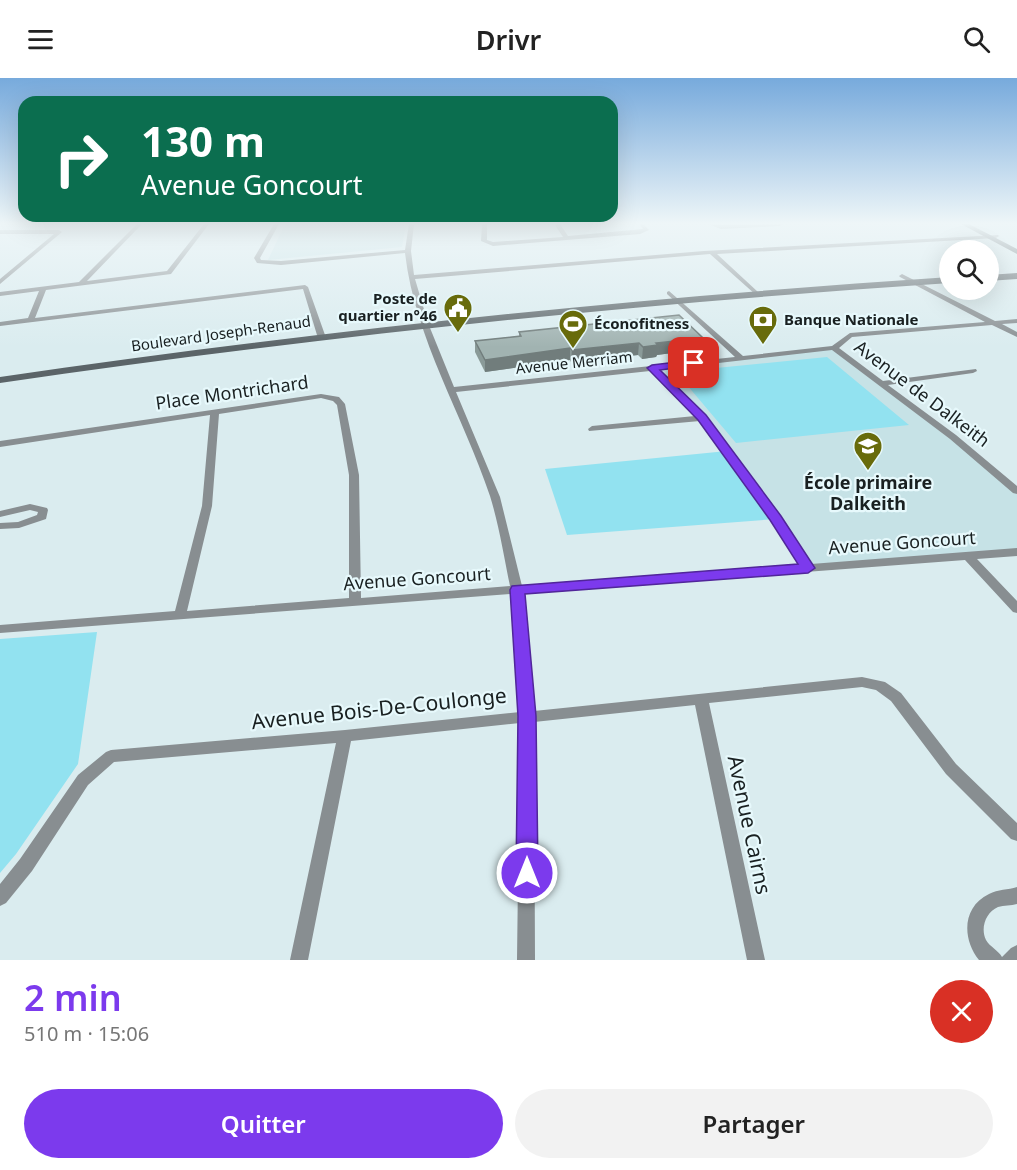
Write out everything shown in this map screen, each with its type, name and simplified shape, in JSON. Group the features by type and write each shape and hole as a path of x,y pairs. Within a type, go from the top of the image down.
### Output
{"street":[{"path":"0,282 20,265"},
{"path":"80,285 99,265"},
{"path":"0,294 159,276 169,273 175,265"},
{"path":"410,265 423,320 495,497 517,590 527,716 526,960"},
{"path":"411,277 559,265"},
{"path":"725,265 753,290"},
{"path":"999,271 1017,270"},
{"name":"Boulevard Joseph-Renaud","path":"0,373 423,320 672,296 939,274"},
{"path":"902,276 1017,335"},
{"path":"999,277 1017,276"},
{"name":"Boulevard Joseph-Renaud","path":"753,290 939,281"},
{"path":"0,324 305,287 319,332"},
{"path":"31,320 44,289"},
{"path":"672,296 741,358"},
{"name":"Avenue Merriam","path":"452,390 834,348 850,335 1017,321"},
{"name":"Boulevard Joseph-Renaud","path":"0,380 319,332"},
{"name":"Avenue de Dalkeith","path":"834,348 953,436 1017,491"},
{"path":"652,368 702,418 776,519 808,568"},
{"path":"883,383 973,371"},
{"name":"Place Montrichard","path":"0,444 321,396 336,399 341,404 354,475 355,602"},
{"path":"180,615 207,506 215,412"},
{"path":"592,429 702,418"},
{"path":"0,514 30,507 43,510 42,517 32,522 0,526"},
{"name":"Avenue Goncourt","path":"0,629 1017,552"},
{"path":"968,556 1017,609"},
{"name":"Avenue Bois-De-Coulonge","path":"0,897 26,865 83,780 111,756 345,735 862,682 880,686 896,698 951,769 1017,834"},
{"name":"Avenue Cairns","path":"701,699 756,960"},
{"path":"298,960 345,735"},
{"path":"994,960 982,952 975,937 974,926 977,914 996,898 1016,898"},
{"path":"1010,960 1017,954"}],"shaded area":[{"name":"École primaire Dalkeith","path":"834,348 1017,491 1017,552 808,568 702,418 652,368"},
{"path":"827,357 909,425 736,443 676,372"},
{"path":"727,451 776,519 567,535 545,469"},
{"path":"97,632 78,764 16,854 0,873 0,639"}],"building":[{"path":"679,315 703,338 656,343 658,345 643,347 639,343 572,350 570,348 485,360 475,341 521,336 519,332"}],"place":[{"name":"Poste de quartier n°46","path":"458,334"},
{"name":"Banque Nationale","path":"763,346"},
{"name":"Éconofitness","path":"573,350"},
{"name":"École primaire Dalkeith","path":"868,472"}],"route":[{"path":"527,873 527,716 517,590 808,568 776,519 702,418 652,368 694,363"}]}
